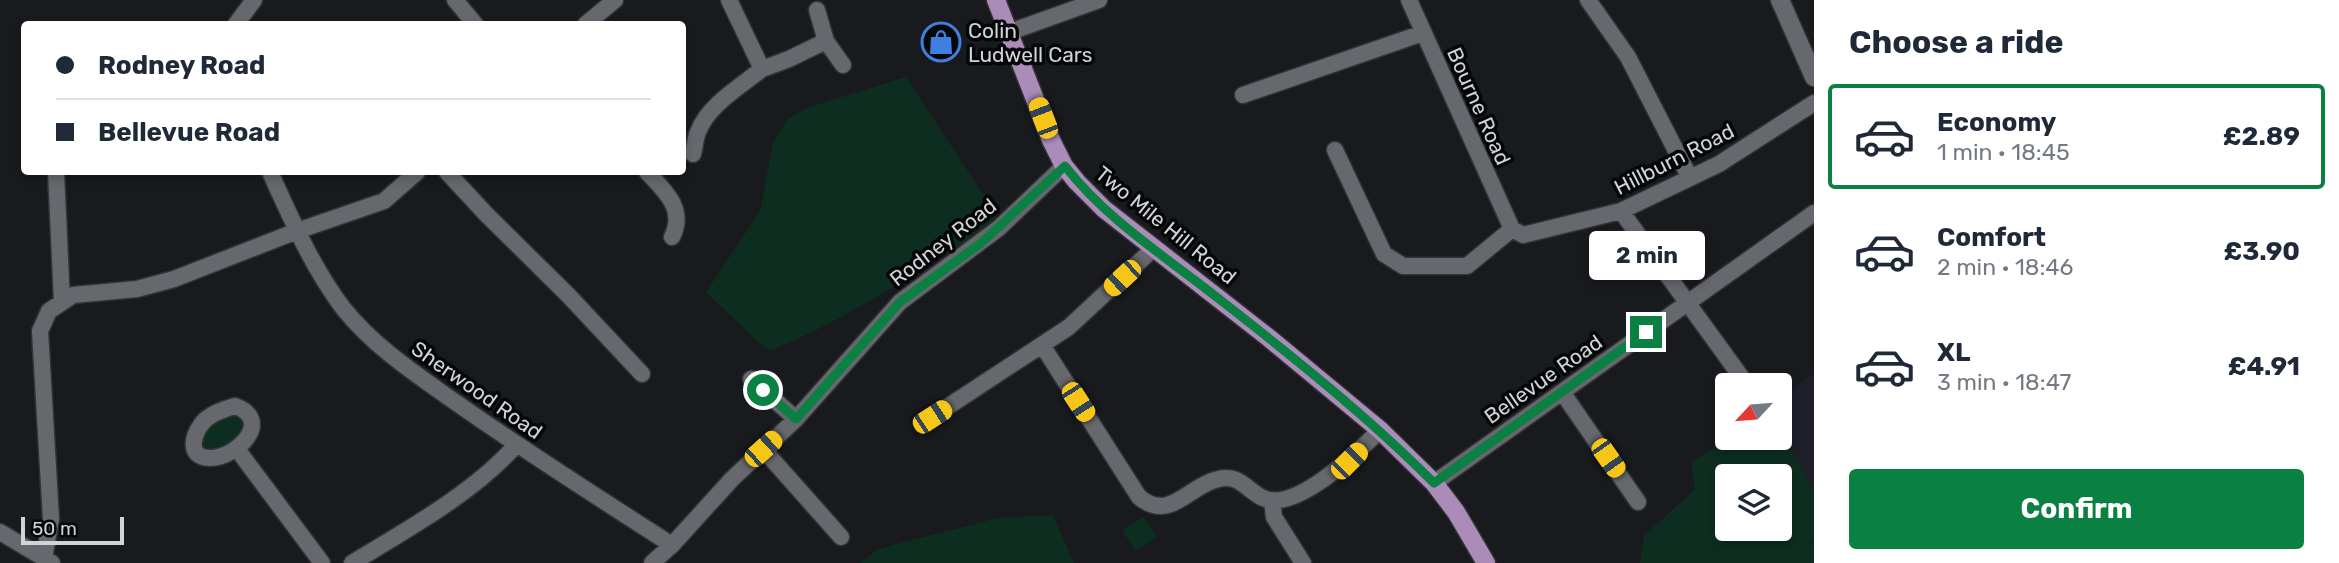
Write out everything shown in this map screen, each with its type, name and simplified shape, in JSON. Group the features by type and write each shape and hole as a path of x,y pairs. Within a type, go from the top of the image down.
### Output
{"main road":[{"name":"Two Mile Hill Road","path":"996,0 1051,140 1077,182 1104,209 1269,338 1380,430 1434,483 1456,512 1486,563"}],"street":[{"path":"238,21 254,0"},
{"path":"455,0 472,21"},
{"path":"590,21 615,0"},
{"path":"729,0 762,69"},
{"path":"1010,32 1100,0"},
{"name":"Bourne Road","path":"1409,0 1512,229"},
{"path":"1588,0 1628,57 1690,177"},
{"path":"1780,0 1814,77"},
{"path":"817,10 826,41 843,65"},
{"path":"1243,95 1423,33"},
{"path":"693,154 698,132 709,115 726,98 762,69 826,41"},
{"name":"Hillburn Road","path":"1512,229 1523,235 1621,211 1719,164 1814,103"},
{"path":"1335,150 1384,254 1403,266 1467,266 1512,229"},
{"name":"Rodney Road","path":"652,563 672,545 732,478 796,419 900,302 981,243 1065,166"},
{"path":"56,175 62,302"},
{"name":"Sherwood Road","path":"271,175 320,273 344,309 373,339 404,366 516,445 672,545"},
{"path":"0,532 48,561 51,519 40,331 49,311 73,295 138,289 174,279 388,199 414,175"},
{"path":"450,175 590,330 642,374"},
{"path":"650,175 669,196 677,213 677,227 672,237"},
{"path":"1621,211 1738,373"},
{"name":"Bellevue Road","path":"1434,483 1814,213"},
{"path":"929,419 1069,327 1154,248"},
{"path":"1042,345 1139,497 1154,506 1172,504 1206,483 1227,478 1246,484 1262,498 1272,501 1289,498 1349,461 1380,430"},
{"path":"751,379 796,419"},
{"path":"1562,392 1638,502"},
{"path":"352,563 411,527 474,483 505,458 516,445"},
{"path":"237,449 323,563"},
{"path":"763,449 841,537"},
{"path":"1272,501 1274,517 1303,563"}],"shaded area":[{"path":"1814,373 1814,542 1765,563 1709,563 1691,463 1715,446 1715,450 1792,450 1792,390"}],"green space":[{"path":"906,77 1000,220 889,290 831,322 772,350 763,347 706,292 760,211 773,143 787,120 806,108"},
{"path":"235,414 241,416 246,425 233,442 214,451 200,446 212,424"},
{"path":"1715,447 1715,450 1792,450 1814,491 1814,540 1803,546 1814,542 1814,563 1640,563 1644,536 1695,489 1691,463"},
{"path":"1053,515 1074,563 860,563 878,549 997,518"},
{"path":"1144,517 1157,537 1135,551 1122,530"}],"place":[{"name":"Colin Ludwell Cars","path":"941,42"}],"route":[{"path":"763,390 796,419 900,302 981,243 1065,166 1104,209 1341,397 1380,430 1434,483 1646,332"}]}
